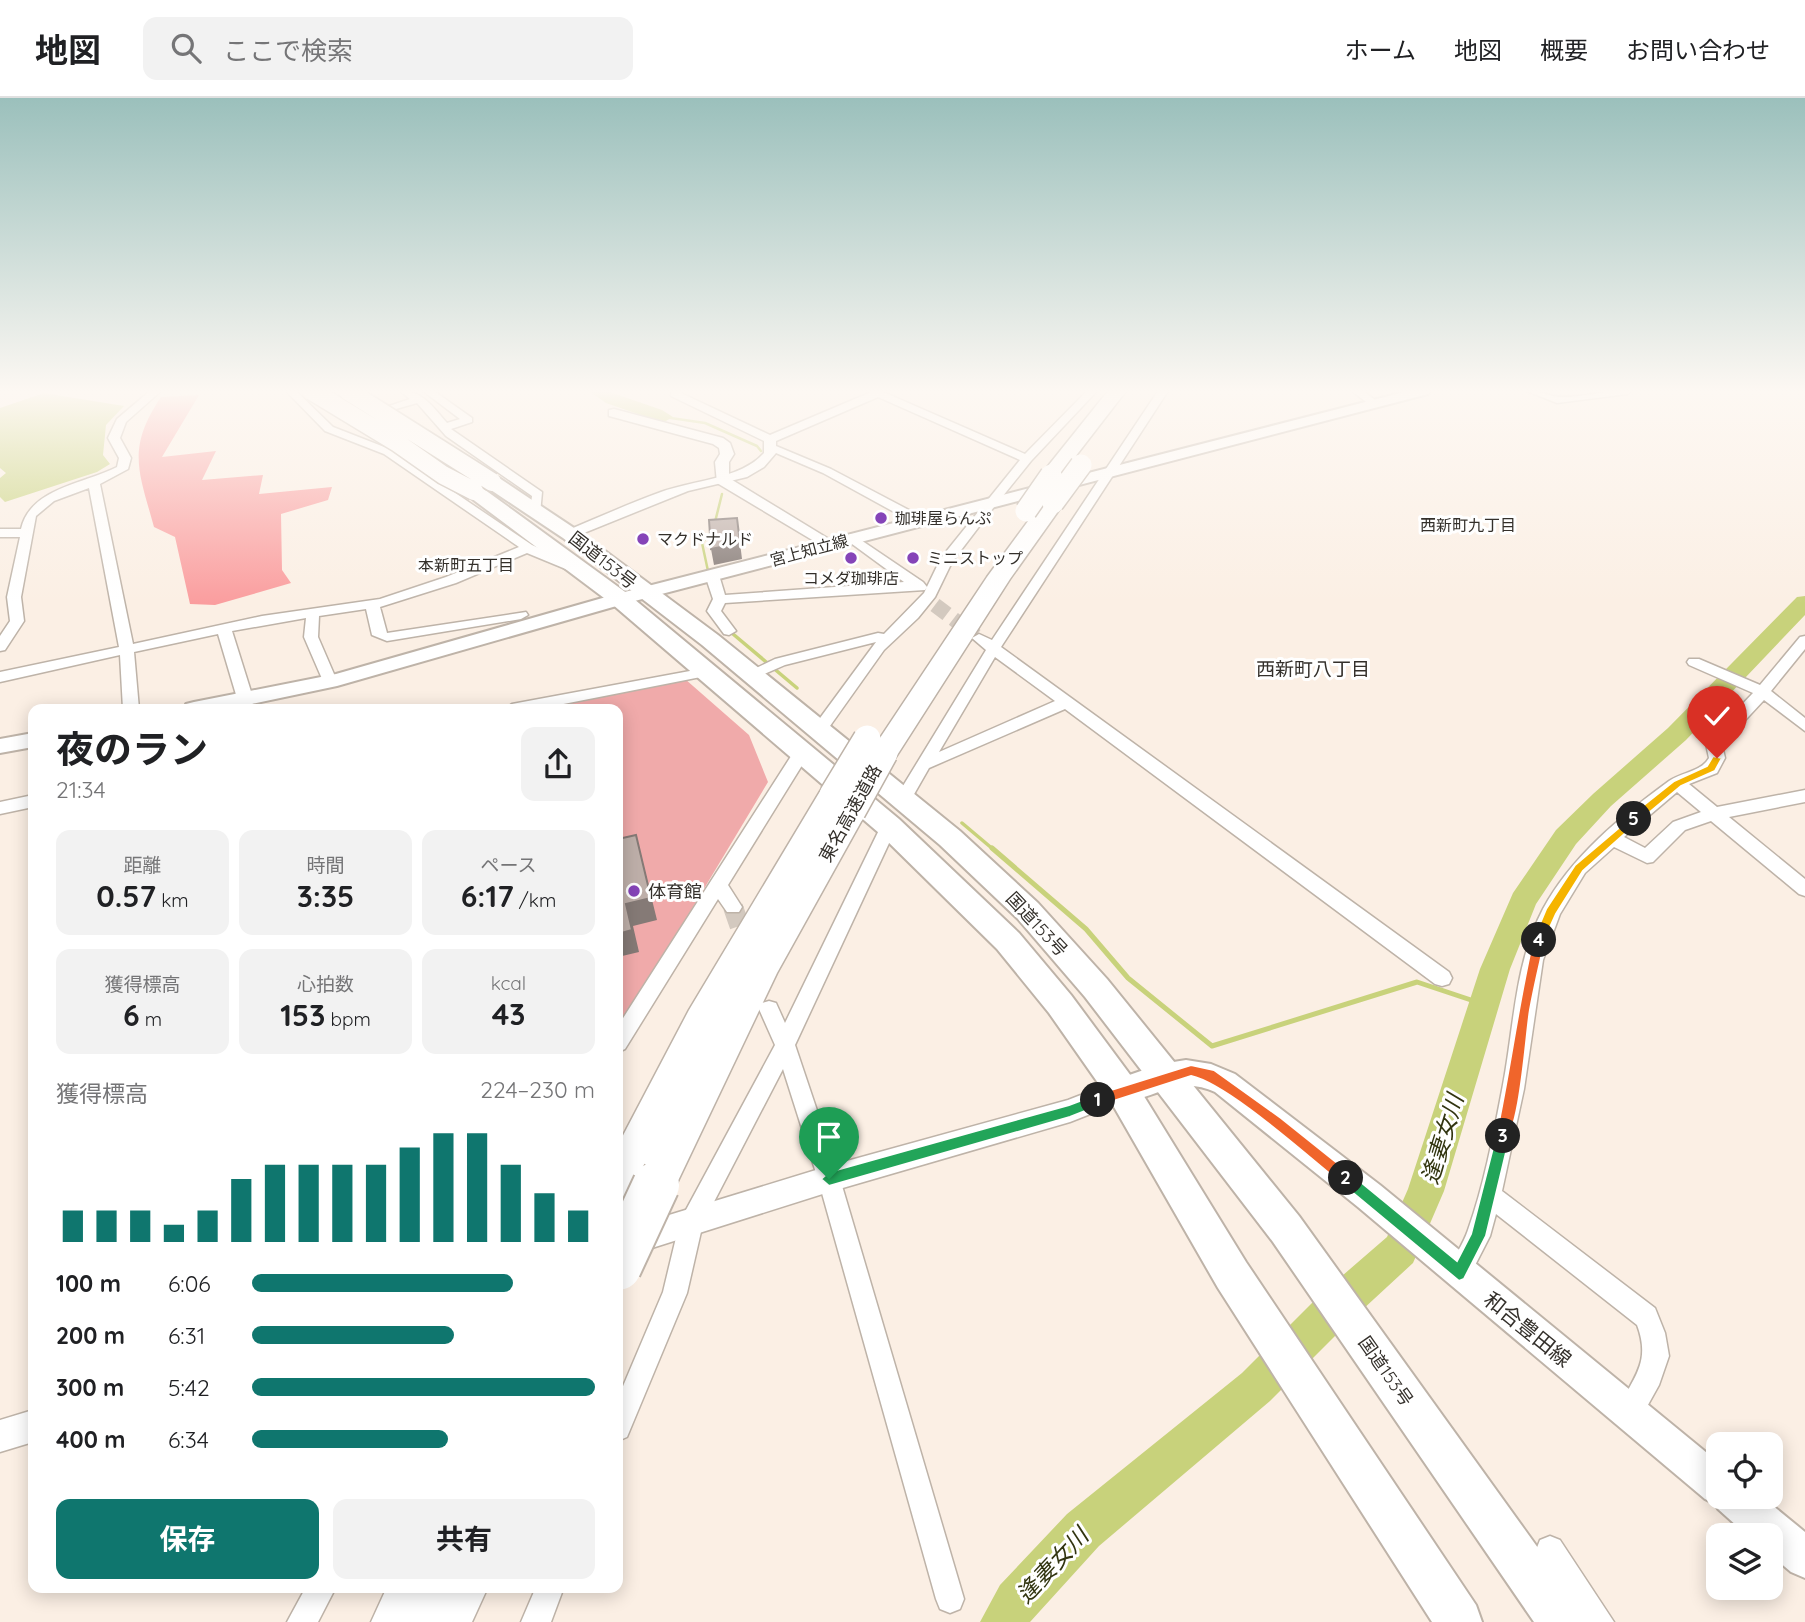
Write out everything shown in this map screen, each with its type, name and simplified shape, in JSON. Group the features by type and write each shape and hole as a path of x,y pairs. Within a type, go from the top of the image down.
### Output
{"highway":[{"path":"423,462 452,483 483,487 488,475 470,462"},
{"name":"国道153号","path":"444,462 483,487 536,511 570,534 706,672 889,826 1008,941 1060,1004 1122,1090 1232,1275 1459,1622"},
{"name":"国道153号","path":"448,462 483,487 578,569 632,596 753,675 903,799 1028,911 1096,988 1286,1229 1562,1622"},
{"name":"東名高速道路","path":"623,1256 843,803 972,584 1061,462"},
{"name":"東名高速道路","path":"875,746 1083,462"},
{"name":"東名高速道路","path":"623,1175 702,1021 843,803"},
{"path":"397,1622 411,1593"},
{"path":"445,1622 459,1593"}],"main road":[{"name":"宮上知立線","path":"245,704 632,596 1148,462"},
{"path":"0,746 28,741"},
{"name":"和合豊田線","path":"1122,1090 1191,1070 1209,1074 1217,1079 1369,1196 1706,1476"},
{"path":"1747,1509 1805,1558"}],"street":[{"path":"0,646 17,621 14,597 25,533 30,516 38,504 52,496 94,483 122,469 124,462"},
{"path":"403,462 528,548 544,557 578,569"},
{"path":"491,462 537,495 536,511"},
{"path":"722,462 723,479"},
{"path":"570,534 702,482 743,477 763,462"},
{"path":"808,462 920,521"},
{"path":"820,729 886,639 913,615 928,595 946,561 1024,462"},
{"path":"903,799 993,649 1114,462"},
{"path":"723,479 829,544"},
{"path":"94,483 127,649 131,704"},
{"path":"0,533 25,533"},
{"path":"852,538 928,595"},
{"path":"0,677 313,611 372,604 428,589 528,548"},
{"path":"712,575 719,599 714,611 729,631"},
{"path":"719,599 802,596 864,587 928,595"},
{"path":"372,604 379,635 387,637 521,615"},
{"path":"313,611 311,637 330,681"},
{"path":"224,629 245,704"},
{"path":"431,631 441,650"},
{"path":"753,675 780,662 878,637 886,639"},
{"path":"979,638 1442,978"},
{"path":"1454,1269 1478,1236 1490,1195 1513,1089 1533,960 1541,934 1565,886 1579,868 1677,783 1711,769 1717,758 1714,744 1805,640"},
{"path":"1700,665 1760,691 1805,726"},
{"path":"538,704 706,672"},
{"path":"926,764 1065,703"},
{"path":"623,1035 801,754"},
{"path":"1677,783 1805,890"},
{"path":"1612,838 1647,857 1679,826 1712,814 1805,796"},
{"path":"0,808 28,802"},
{"path":"623,1416 675,1293 692,1221 785,1045 889,826"},
{"path":"717,883 733,907"},
{"path":"769,1009 785,1045 829,1179 950,1599"},
{"path":"623,1242 829,1179 1070,1111 1122,1090"},
{"path":"1490,1195 1646,1317 1655,1337 1658,1360 1630,1412"},
{"path":"0,1436 28,1428"},
{"path":"1550,1550 1599,1622"},
{"path":"302,1622 319,1593"},
{"path":"536,1622 548,1593"}],"shaded area":[{"path":"0,462 110,464 97,472 5,502 0,497 0,478 6,473 0,468"},
{"path":"139,462 211,462 202,480 263,475 259,494 332,487 328,500 281,514 282,570 291,583 215,605 190,604 175,537 154,527"},
{"path":"685,679 749,735 768,782 623,1024 623,704 559,704"}],"building":[{"path":"737,518 740,543 711,549 709,520"},
{"path":"636,835 651,898 626,904 632,930 623,933 623,838"}],"waterway":[{"path":"708,571 702,543 713,530 722,494"},
{"name":"逢妻女川","path":"1003,1622 1016,1601 1083,1530 1256,1387 1334,1309 1400,1250 1426,1191 1495,969 1523,901 1566,837 1602,800 1677,734 1805,602"},
{"path":"733,634 797,688"},
{"path":"962,823 994,850"},
{"path":"992,848 1086,929 1128,978 1212,1046 1417,982 1483,1004"}],"tunnel":[{"path":"935,605 976,636"},
{"path":"733,907 747,947"}],"place":[{"name":"珈琲屋らんぷ","path":"881,518"},
{"name":"マクドナルド","path":"643,539"},
{"name":"コメダ珈琲店","path":"851,558"},
{"name":"ミニストップ","path":"913,558"},
{"name":"体育館","path":"634,891"}],"district":[{"name":"西新町九丁目","path":"1468,525"},
{"name":"本新町五丁目","path":"466,565"},
{"name":"西新町八丁目","path":"1313,669"}],"route":[{"path":"829,1179 1070,1111 1122,1090 1191,1070 1209,1074 1225,1083 1369,1196 1459,1273 1478,1236 1490,1195 1513,1089 1533,960 1551,912 1565,886 1579,868 1677,783 1711,769 1717,758"}]}
